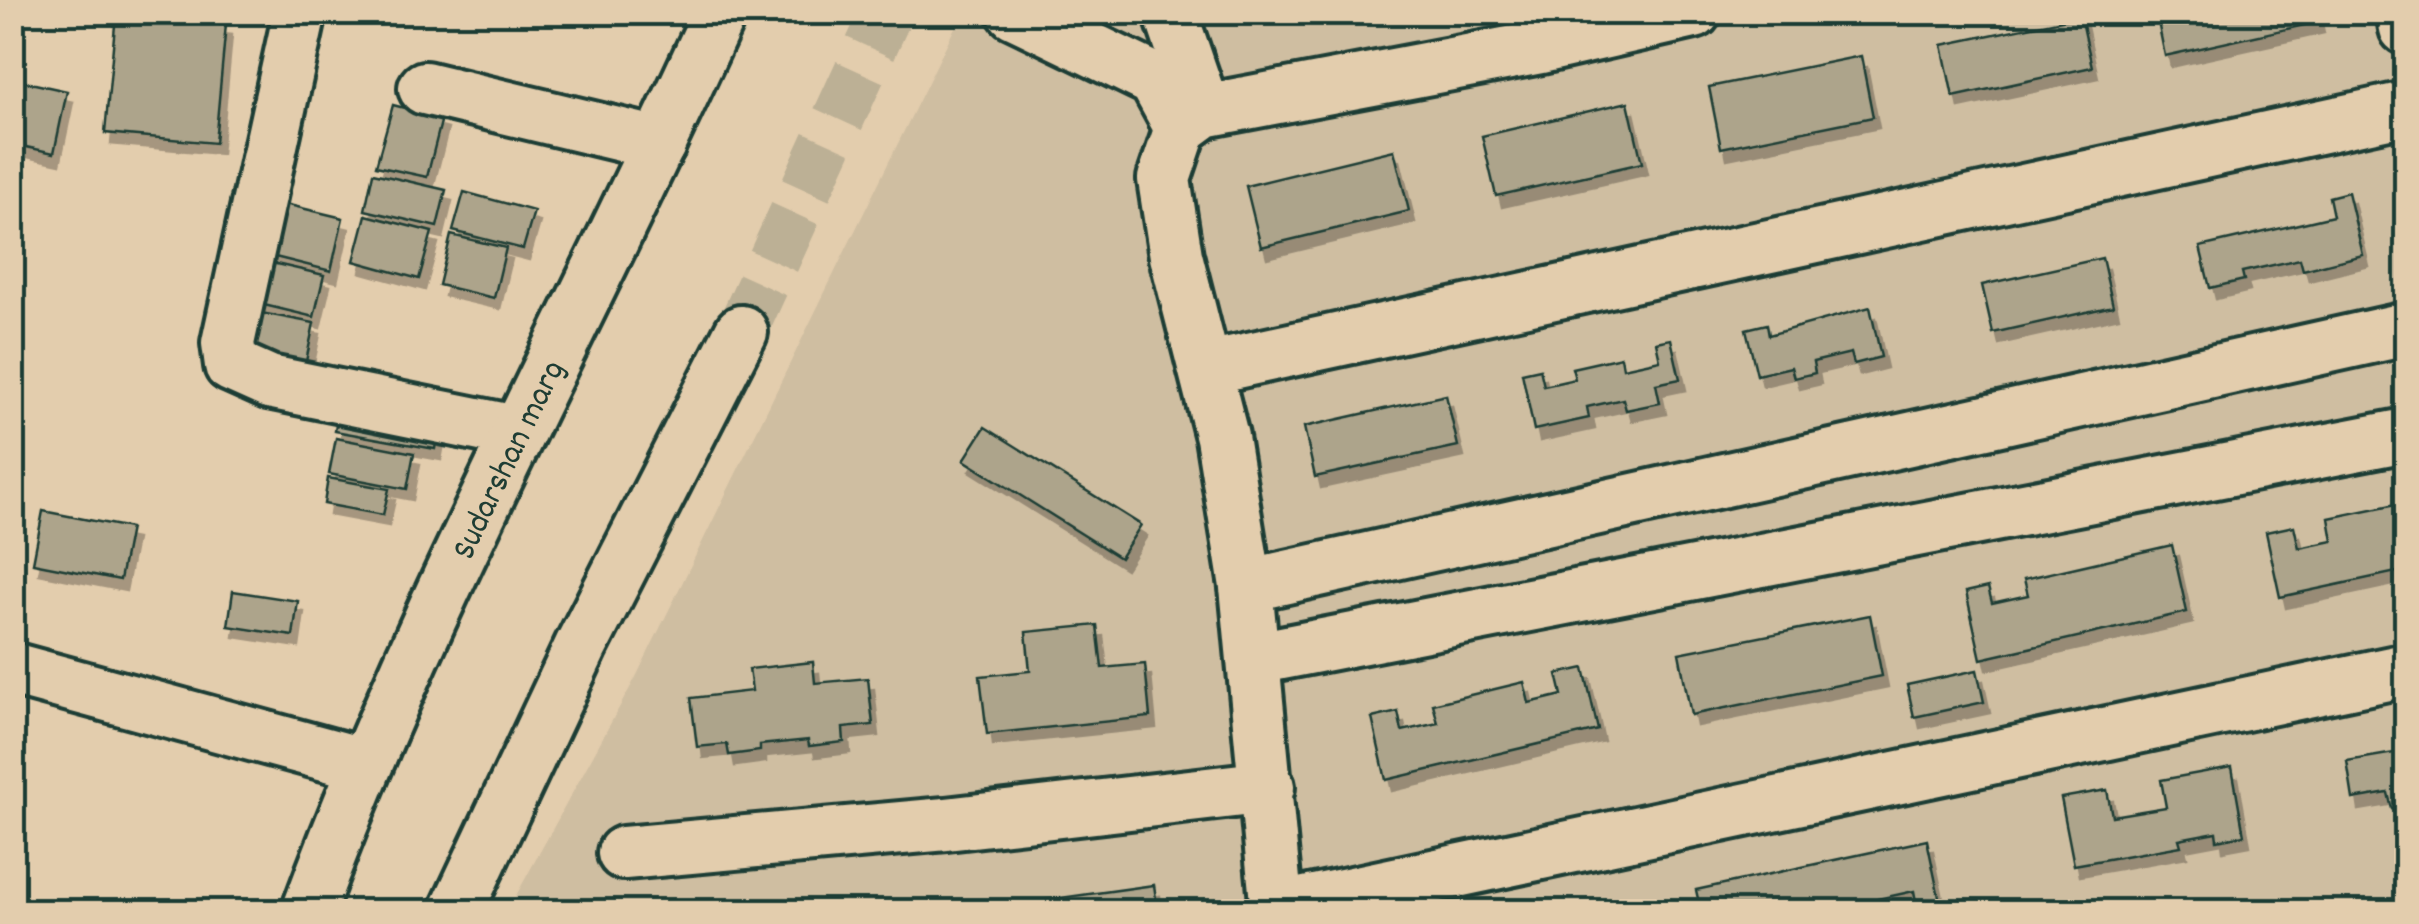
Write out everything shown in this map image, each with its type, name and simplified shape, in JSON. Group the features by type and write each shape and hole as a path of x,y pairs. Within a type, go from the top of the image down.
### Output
{"street":[{"path":"300,12 228,343 231,365 269,382 516,432"},
{"name":"Sudarshan marg","path":"308,912 362,764 516,432 560,356 720,12"},
{"path":"1014,12 1154,80 1192,119"},
{"path":"1170,12 1192,119 1164,179 1176,256 1208,368 1246,586 1256,658 1277,910 2406,670"},
{"path":"1541,47 1594,12"},
{"path":"1192,119 1694,12"},
{"path":"2403,12 2406,28"},
{"path":"425,88 658,144"},
{"path":"1208,368 2406,108"},
{"path":"1246,586 2406,329"},
{"path":"456,912 582,646 741,332"},
{"path":"1256,658 2406,435"},
{"path":"12,669 362,764"},
{"path":"624,852 946,824 1268,787"}],"shaded area":[{"path":"962,13 2406,13 2406,911 507,912 636,677"}],"building":[{"path":"2156,12 2316,12 2318,22 2165,56"},
{"path":"116,14 226,24 215,143 105,133"},
{"path":"2081,16 2092,67 1953,97 1942,45"},
{"path":"1861,56 1873,117 1721,148 1709,87"},
{"path":"12,79 67,91 54,153 12,144"},
{"path":"1628,102 1642,163 1496,196 1482,136"},
{"path":"393,105 442,118 427,177 376,166"},
{"path":"1394,150 1409,211 1261,247 1246,186"},
{"path":"373,173 446,190 437,227 365,210"},
{"path":"464,192 534,211 523,249 453,231"},
{"path":"2348,192 2363,255 2303,270 2300,259 2242,272 2244,280 2210,288 2200,247 2333,216 2329,197"},
{"path":"264,199 343,218 331,271 251,251"},
{"path":"366,215 432,232 419,279 354,261"},
{"path":"451,235 506,248 494,298 439,285"},
{"path":"250,258 324,275 314,317 239,299"},
{"path":"2102,258 2113,306 1993,333 1982,285"},
{"path":"1870,307 1881,357 1854,364 1851,353 1813,362 1815,373 1794,378 1791,367 1757,375 1746,329 1767,324 1769,335"},
{"path":"240,309 314,323 304,371 230,357"},
{"path":"1671,339 1680,379 1656,384 1660,403 1626,410 1623,399 1587,407 1589,418 1534,430 1522,373 1540,369 1544,386 1575,379 1572,368 1621,357 1623,368 1660,360 1656,342"},
{"path":"1446,395 1458,446 1315,477 1304,427"},
{"path":"339,406 439,427 435,449 335,431"},
{"path":"985,427 1141,525 1120,558 964,460"},
{"path":"336,438 414,453 407,489 329,474"},
{"path":"328,478 389,489 383,515 324,504"},
{"path":"2406,502 2406,570 2280,597 2266,532 2294,526 2299,548 2333,541 2329,518"},
{"path":"43,511 130,528 120,580 33,563"},
{"path":"2172,545 2187,612 1981,659 1966,592 1988,587 1992,603 2028,595 2024,579"},
{"path":"233,591 298,601 293,636 228,626"},
{"path":"1870,615 1882,676 1691,715 1679,653"},
{"path":"1097,625 1102,668 1145,664 1150,717 987,734 980,676 1030,671 1026,632"},
{"path":"813,662 815,683 868,678 873,725 843,728 844,742 809,746 808,740 760,745 760,751 729,755 727,744 697,747 691,698 752,691 749,669"},
{"path":"1584,668 1598,730 1386,780 1372,718 1398,712 1402,731 1438,723 1433,704 1524,682 1529,703 1562,695 1557,674"},
{"path":"1977,670 1984,702 1914,717 1907,685"},
{"path":"2406,751 2406,806 2392,809 2388,793 2353,799 2347,761"},
{"path":"2232,767 2244,835 2217,840 2216,832 2179,839 2181,846 2074,865 2061,798 2107,790 2112,816 2166,807 2161,780"},
{"path":"1927,840 1940,902 1917,907 1914,891 1878,899 1880,909 1867,912 1701,912 1696,890"},
{"path":"1154,885 1158,912 990,912 989,908"},
{"path":"1630,901 1633,912 1580,912"},
{"path":"880,903 881,912 831,912"}],"tunnel":[{"path":"741,332 887,12"}]}
